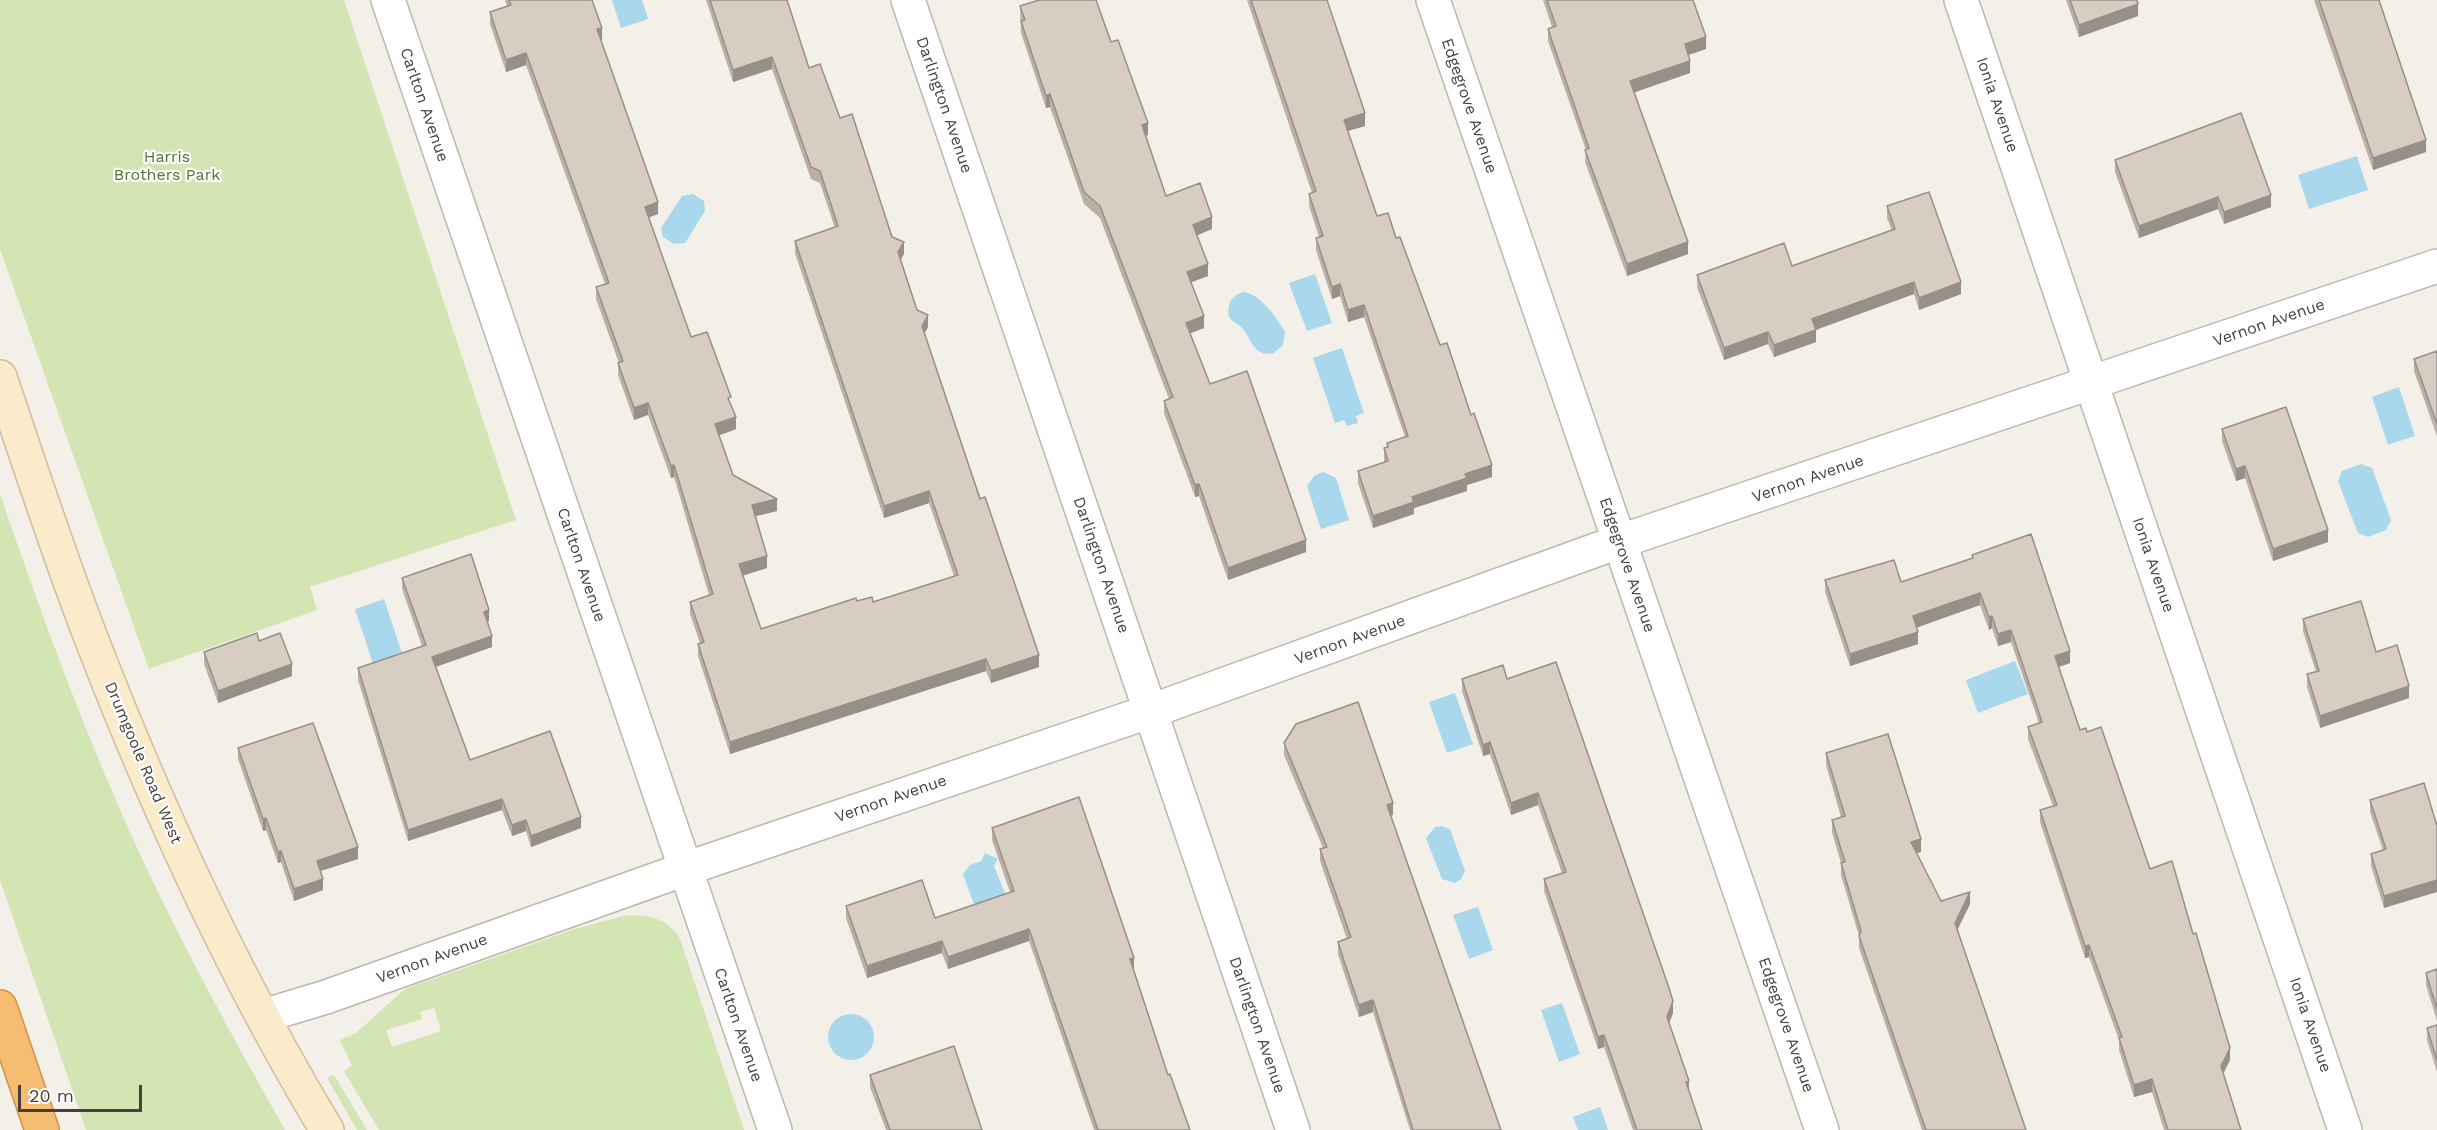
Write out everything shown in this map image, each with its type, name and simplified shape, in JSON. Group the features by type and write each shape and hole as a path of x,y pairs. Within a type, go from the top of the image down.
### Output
{"highway":[{"path":"0,1007 42,1130"}],"main road":[{"name":"Drumgoole Road West","path":"0,377 64,565 126,726 224,942 327,1130"}],"street":[{"name":"Carlton Avenue","path":"388,0 775,1130"},
{"name":"Darlington Avenue","path":"908,0 1293,1130"},
{"name":"Edgegrove Avenue","path":"1433,0 1822,1130"},
{"name":"Ionia Avenue","path":"1961,0 2345,1130"},
{"name":"Vernon Avenue","path":"263,1016 326,997 685,869 1151,711 1618,542 2437,266"}],"green space":[{"name":"Harris Brothers Park","path":"0,0 344,0 516,520 310,587 317,610 149,669 0,249"},
{"path":"0,494 68,682 124,820 195,966 285,1130 86,1130 0,880"},
{"path":"627,915 651,917 670,926 680,939 744,1130 379,1130 344,1071 352,1066 340,1040 356,1033 405,989 572,930","holes":["434,1008 441,1031 392,1047 386,1030 422,1019 420,1012"]},
{"path":"334,1075 367,1130 357,1130 327,1078"}],"water":[{"path":"612,0 642,0 648,19 621,28"},
{"path":"2357,156 2368,190 2309,209 2298,175"},
{"path":"693,194 704,201 705,211 685,243 674,244 663,237 661,228 682,196"},
{"path":"1315,274 1332,323 1307,331 1289,283"},
{"path":"1242,292 1255,296 1261,301 1285,332 1283,345 1274,353 1267,354 1257,350 1240,326 1229,317 1230,302"},
{"path":"1342,348 1364,413 1356,416 1358,423 1347,426 1344,420 1335,423 1313,358"},
{"path":"2399,387 2415,436 2388,445 2372,397"},
{"path":"2361,464 2372,468 2391,520 2386,530 2368,537 2358,533 2338,481 2342,471"},
{"path":"1323,472 1336,478 1349,520 1321,529 1307,486 1314,476"},
{"path":"384,599 403,656 374,667 355,609"},
{"path":"2015,661 2028,694 1978,713 1966,680"},
{"path":"1455,693 1473,744 1447,753 1429,702"},
{"path":"1442,826 1450,829 1465,871 1461,879 1455,883 1442,879 1426,838 1435,827"},
{"path":"985,853 998,859 994,866 1007,898 976,910 963,874 970,865 981,861"},
{"path":"1478,907 1493,950 1469,959 1453,915"},
{"path":"1562,1003 1580,1054 1559,1062 1541,1010"},
{"path":"856,1014 868,1020 873,1028 873,1046 868,1054 860,1059 846,1060 838,1057 831,1050 828,1032 831,1024 838,1017"},
{"path":"1600,1107 1608,1130 1578,1130 1573,1117"}],"building":[{"path":"509,0 592,0 602,28 597,29 658,202 645,207 691,337 707,332 731,397 728,398 736,417 715,424 733,475 777,499 752,505 767,556 739,564 761,629 856,598 857,601 872,597 873,602 958,575 929,491 884,506 795,241 838,226 820,171 811,167 772,57 733,70 710,0 787,0 809,68 820,64 840,118 852,114 892,237 904,242 898,252 917,310 928,315 922,326 980,499 985,497 1039,655 991,671 986,659 730,742 698,644 704,642 690,602 713,594 674,465 671,466 648,403 634,408 618,363 623,361 596,287 609,283 526,53 506,60 490,12 511,5"},
{"path":"1039,0 1096,0 1111,42 1118,40 1148,123 1142,125 1166,196 1200,183 1212,217 1193,225 1208,264 1187,272 1204,316 1186,323 1210,384 1247,371 1306,540 1228,568 1199,484 1195,485 1164,401 1173,397 1100,206 1084,192 1050,94 1046,96 1021,21 1025,20 1020,6"},
{"path":"1251,0 1327,0 1365,113 1344,120 1377,216 1388,213 1396,238 1400,237 1440,345 1447,343 1471,415 1474,413 1492,465 1465,474 1467,478 1412,497 1414,502 1373,516 1358,471 1388,461 1384,448 1388,447 1387,443 1408,436 1364,305 1348,310 1340,284 1332,287 1316,238 1323,236 1309,194 1316,191"},
{"path":"1547,0 1693,0 1706,37 1685,44 1690,61 1630,81 1688,242 1627,264 1585,150 1589,148 1548,29 1556,26"},
{"path":"2070,0 2137,0 2138,4 2079,25"},
{"path":"2319,0 2379,0 2426,140 2373,158"},
{"path":"2241,113 2271,195 2224,212 2218,197 2139,226 2115,160"},
{"path":"1929,192 1961,282 1919,298 1914,282 1812,319 1816,330 1774,345 1768,332 1724,348 1697,275 1784,243 1792,266 1895,229 1887,206"},
{"path":"2437,351 2437,424 2414,359"},
{"path":"2286,407 2328,530 2273,549 2245,466 2236,469 2222,429"},
{"path":"2031,534 2070,651 2055,656 2080,730 2086,728 2087,732 2101,727 2150,869 2172,861 2230,1048 2221,1066 2241,1130 2168,1130 2152,1079 2134,1085 2119,1038 2122,1037 2089,945 2085,946 2040,810 2057,805 2028,727 2042,722 2011,630 1998,634 1980,593 1913,616 1918,632 1850,654 1825,580 1894,560 1901,582 1973,558 1972,555"},
{"path":"471,554 489,610 484,612 492,636 432,657 470,760 550,731 581,817 531,836 526,820 512,825 502,799 408,830 358,668 426,645 402,578"},
{"path":"2361,601 2376,652 2397,645 2409,686 2320,716 2307,674 2319,671 2303,619"},
{"path":"257,633 259,641 280,633 292,664 218,691 204,652"},
{"path":"1556,662 1669,988 1673,1001 1667,1017 1689,1081 1686,1082 1702,1130 1637,1130 1604,1035 1598,1037 1544,879 1566,872 1538,793 1511,803 1490,742 1483,745 1462,679 1503,665 1507,679"},
{"path":"1358,702 1393,803 1387,805 1501,1130 1413,1130 1373,1000 1359,1005 1345,964 1338,942 1351,937 1320,849 1327,847 1284,743 1296,724"},
{"path":"313,723 358,847 317,861 323,879 294,889 281,851 278,852 266,818 263,819 238,748"},
{"path":"1888,734 1921,839 1911,842 1941,901 1970,892 1955,923 2026,1130 1926,1130 1859,936 1861,931 1841,863 1845,862 1832,820 1845,816 1826,753"},
{"path":"2424,783 2437,826 2437,880 2384,896 2371,854 2386,849 2370,800"},
{"path":"1079,797 1134,958 1130,959 1168,1075 1170,1074 1190,1130 1098,1130 1029,929 948,957 942,941 867,966 846,906 922,880 935,918 1014,891 992,828"},
{"path":"2437,969 2437,1009 2426,973"},
{"path":"2437,1025 2437,1060 2427,1028"},
{"path":"954,1046 982,1130 890,1130 870,1075"}]}
